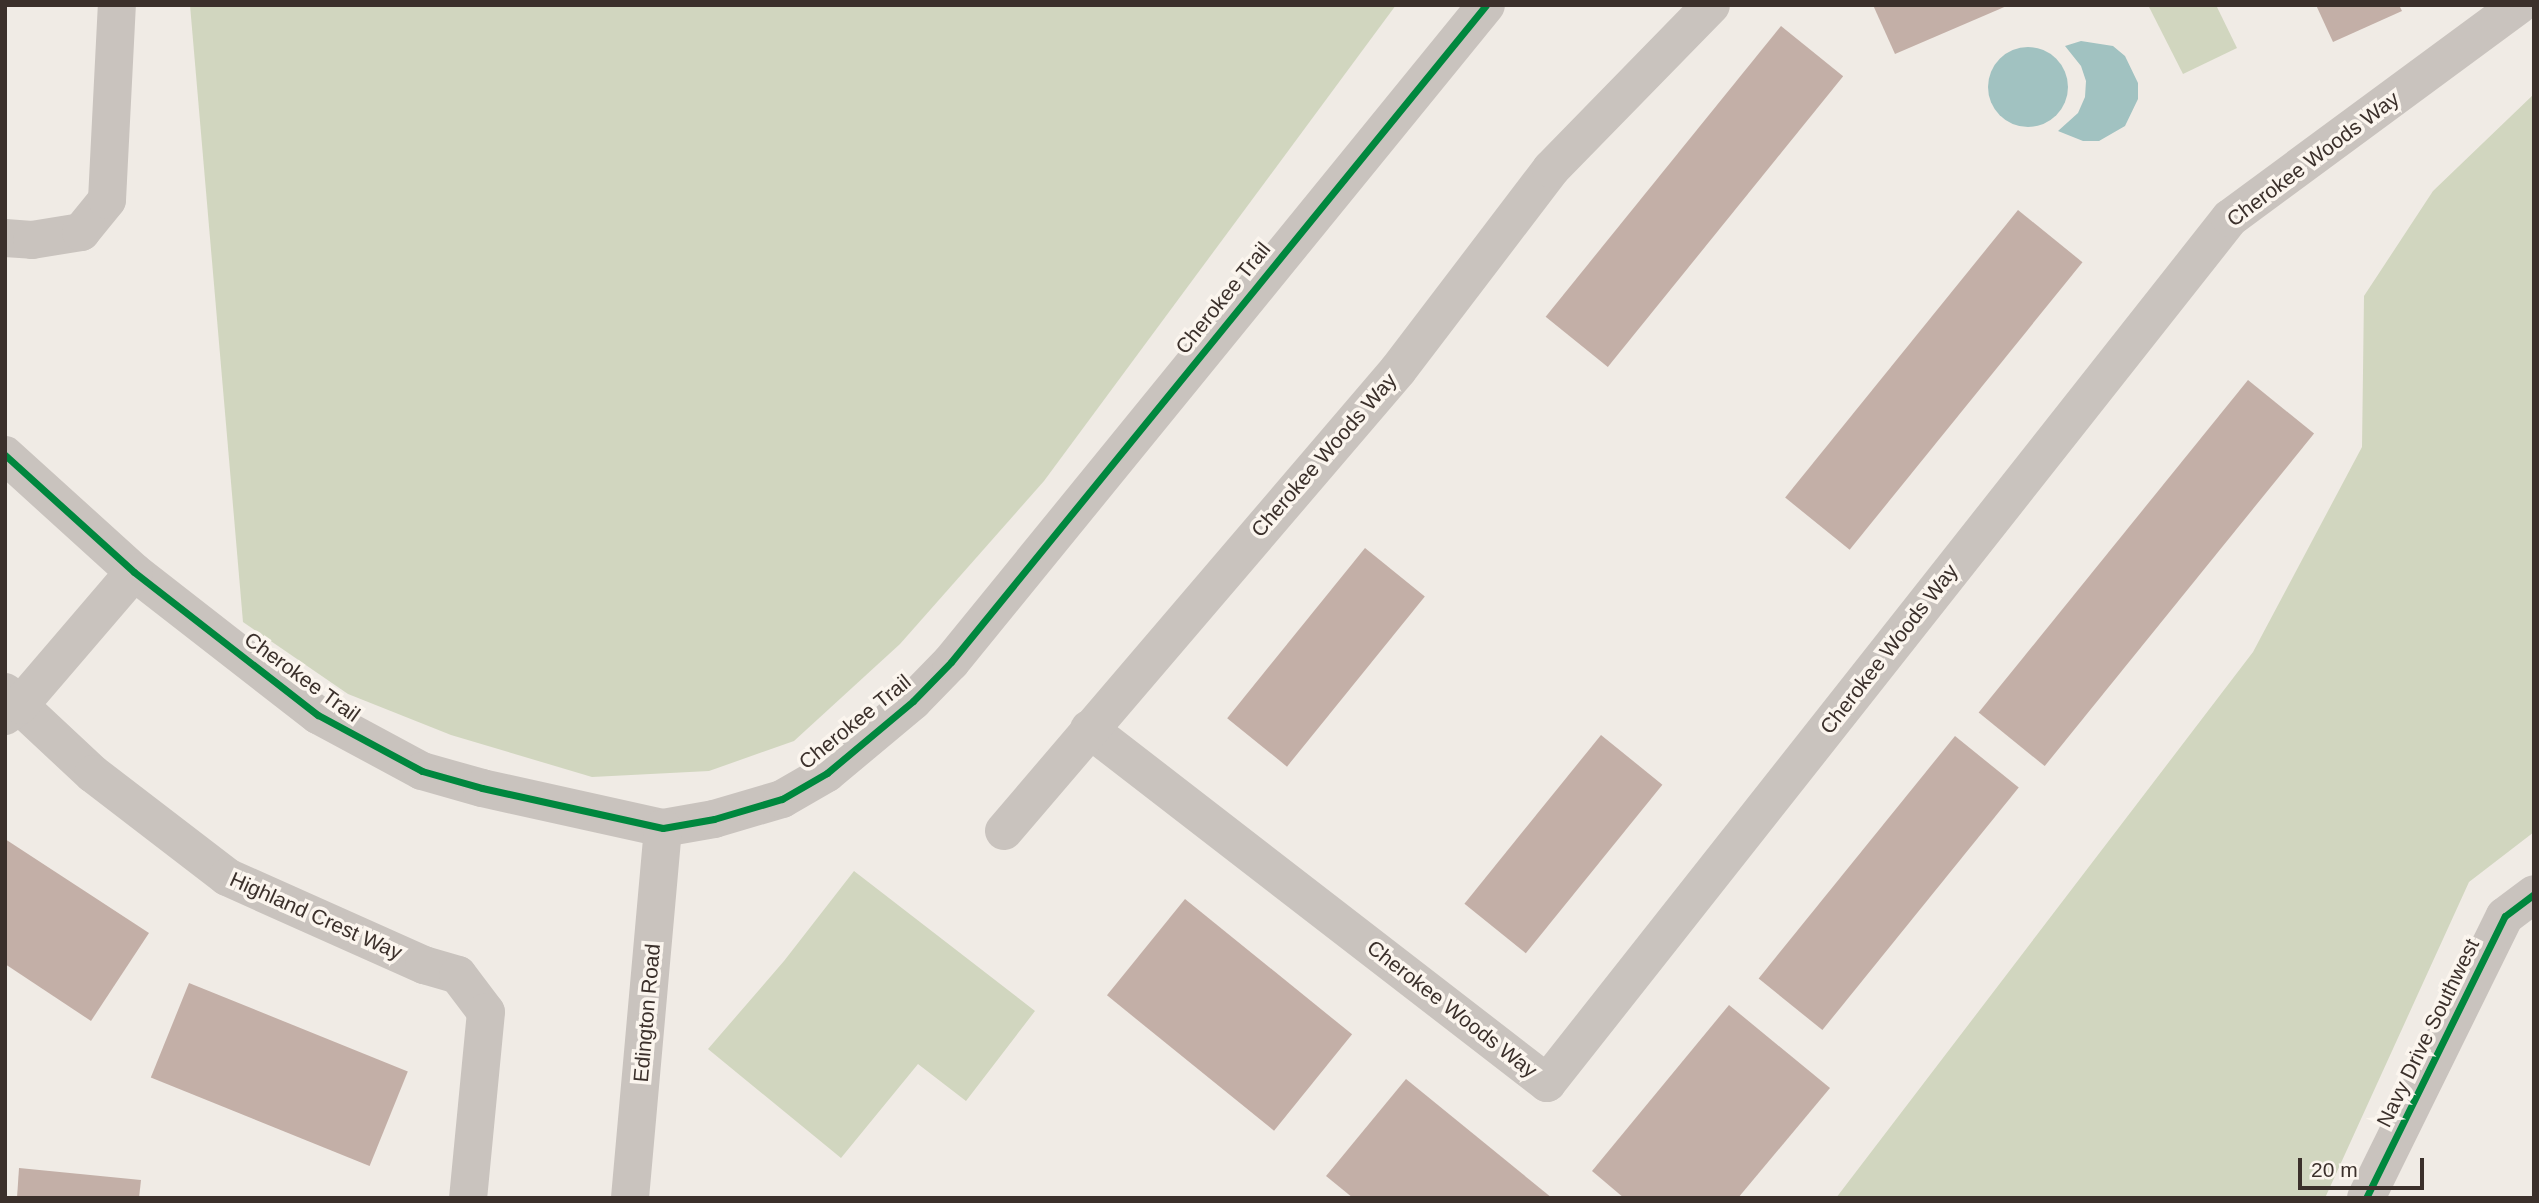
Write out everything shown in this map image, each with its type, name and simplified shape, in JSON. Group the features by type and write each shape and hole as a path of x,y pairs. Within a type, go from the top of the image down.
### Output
{"street":[{"path":"5,238 32,240 81,232 107,200 117,5"},
{"name":"Cherokee Trail","path":"5,455 134,572 317,715 422,771 482,788 663,828 714,819 782,799 827,773 913,701 951,662 1486,5"},
{"name":"Cherokee Woods Way","path":"1711,5 1551,169 1398,370 1089,729 1547,1083 2230,218 2519,5"},
{"path":"10,704 134,572"},
{"name":"Highland Crest Way","path":"10,704 93,774 227,877 424,965 457,975 486,1012 468,1198"},
{"path":"1004,831 1089,729"},
{"name":"Edington Road","path":"630,1198 663,828"},
{"name":"Navy Drive Southwest","path":"2366,1198 2505,916 2534,894"}],"green space":[{"path":"190,5 1396,5 1044,481 900,644 794,741 709,771 592,777 451,735 348,694 243,622"},
{"path":"2148,5 2216,5 2237,48 2183,74"},
{"path":"2534,94 2534,832 2469,882 2325,1198 1836,1198 2253,652 2362,447 2364,296 2433,191"},
{"path":"854,871 1035,1011 966,1101 918,1064 841,1158 708,1049 784,961"}],"water":[{"path":"2081,41 2113,46 2125,56 2138,83 2138,99 2125,126 2099,141 2083,141 2058,131 2078,113 2085,97 2086,81 2081,66 2065,46"},
{"path":"2028,47 2043,50 2056,59 2065,72 2068,87 2065,102 2056,115 2043,124 2028,127 2013,124 2000,115 1991,102 1988,87 1991,72 2000,59 2013,50"}],"building":[{"path":"1873,5 2009,5 1895,54"},
{"path":"2316,5 2399,5 2402,11 2333,42"},
{"path":"1781,26 1843,76 1608,367 1546,317"},
{"path":"2018,210 2083,262 1850,550 1785,498"},
{"path":"2248,380 2314,433 2045,766 1979,713"},
{"path":"1365,548 1425,596 1287,767 1227,718"},
{"path":"1601,735 1662,785 1526,953 1464,904"},
{"path":"1955,736 2019,788 1822,1030 1759,978"},
{"path":"5,839 149,933 91,1021 5,964"},
{"path":"1185,899 1352,1034 1274,1131 1107,995"},
{"path":"189,983 408,1071 370,1166 151,1078"},
{"path":"1729,1005 1830,1088 1738,1198 1624,1198 1592,1171"},
{"path":"1406,1079 1552,1198 1353,1198 1326,1176"},
{"path":"19,1168 141,1180 139,1198 17,1198"}],"cycle path":[{"path":"5,455 134,572 318,715 422,771 482,788 663,828 714,819 782,799 827,773 913,701 951,662 1486,5"},
{"path":"2366,1198 2505,916 2534,894"}]}
